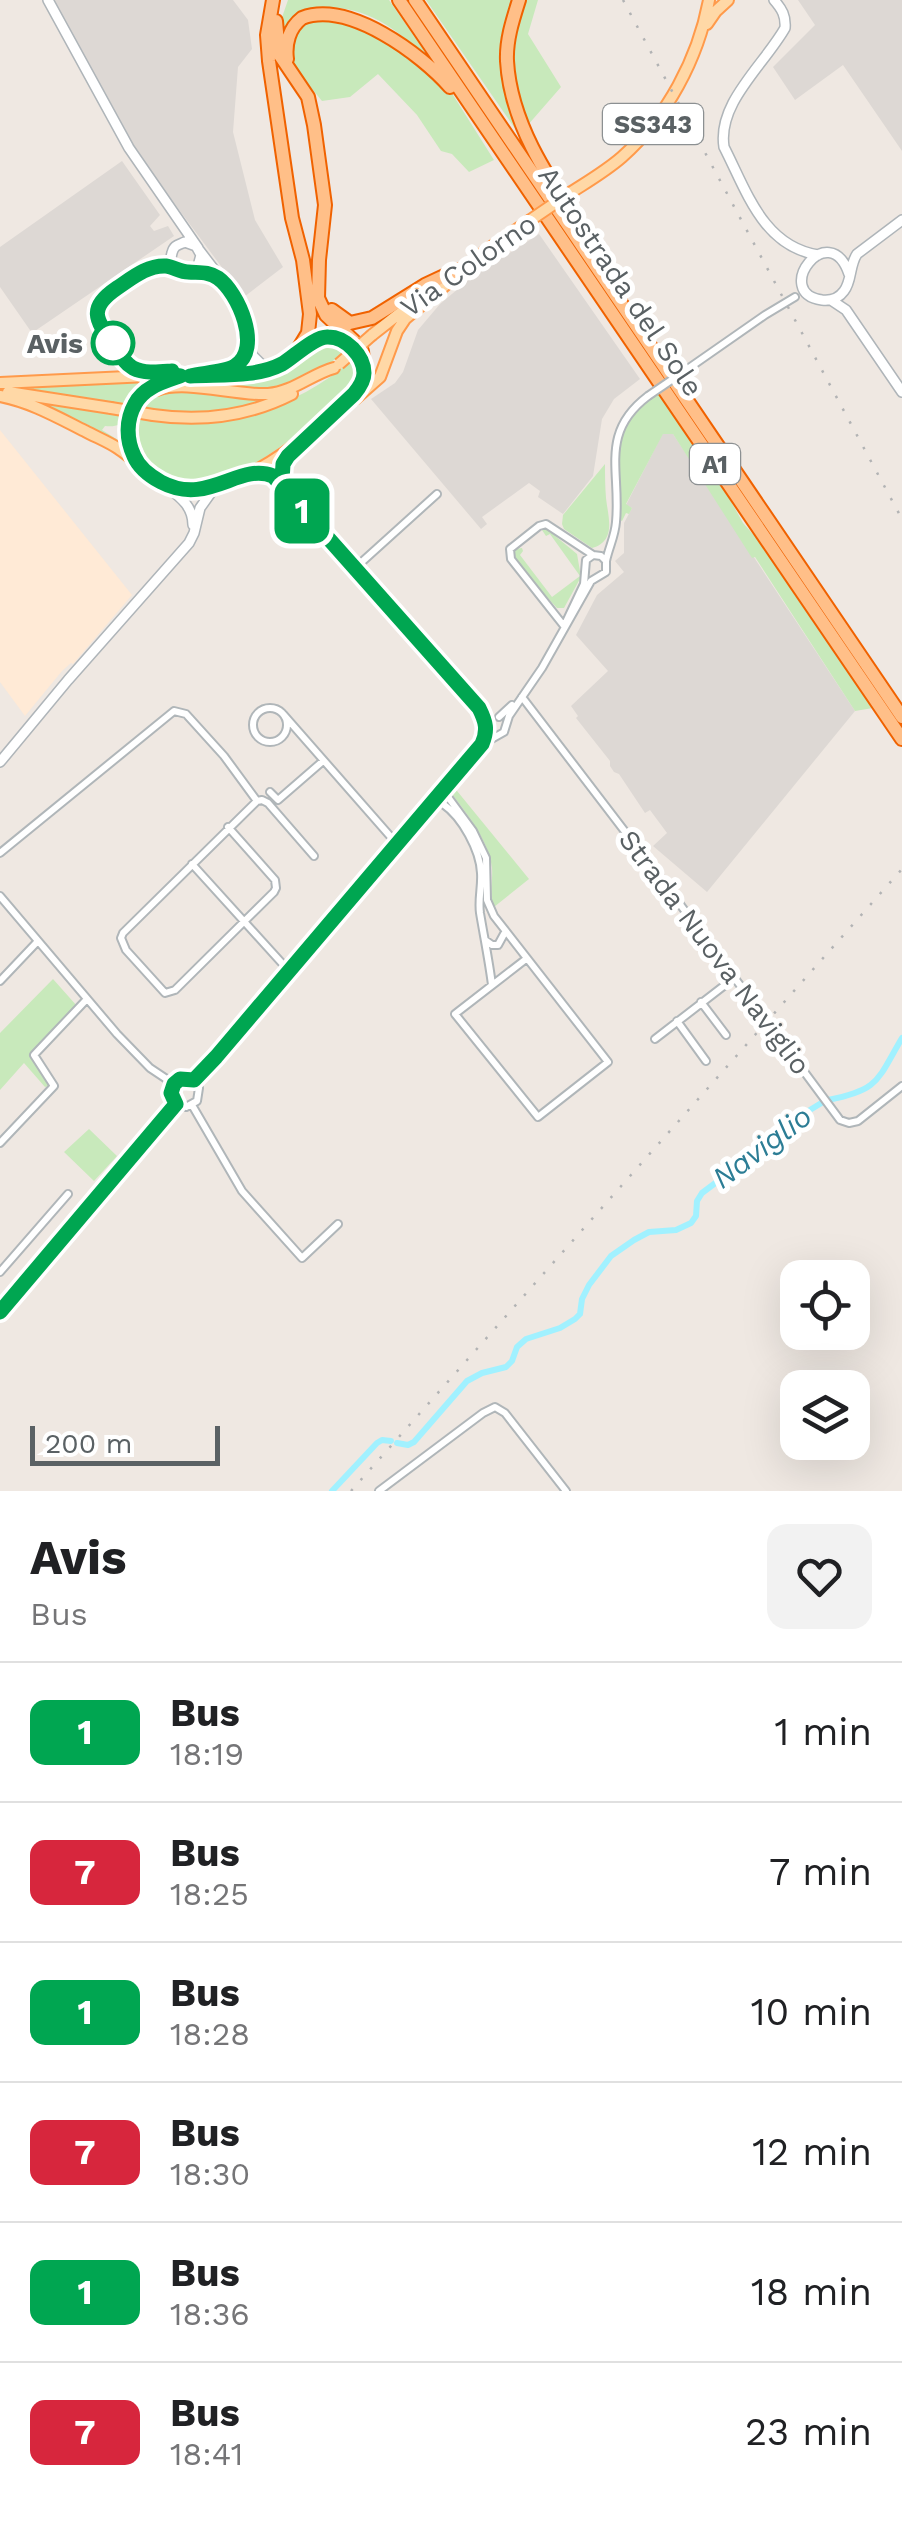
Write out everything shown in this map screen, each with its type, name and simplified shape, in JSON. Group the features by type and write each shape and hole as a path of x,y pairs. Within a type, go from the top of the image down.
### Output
{"highway":[{"path":"273,0 268,50 292,218 310,309 308,333 294,356"},
{"path":"268,50 282,0"},
{"name":"Autostrada del Sole","path":"399,0 902,739"},
{"name":"Autostrada del Sole","path":"415,0 902,717"},
{"path":"519,0 506,58 512,98 545,171 622,290 626,310"},
{"path":"289,69 286,46 299,20 322,9 344,10 376,21 398,35 468,101"},
{"path":"276,20 278,50 310,102 317,142 325,205 317,294 321,307 356,349 364,370"},
{"path":"319,260 329,306 350,323 365,321 457,270"}],"main road":[{"name":"Via Colorno","path":"704,29 709,0"},
{"name":"Via Colorno","path":"337,366 424,293 611,166 645,134 682,78 704,29 728,0"},
{"path":"326,420 380,378 397,331 406,319 490,248"},
{"path":"0,390 253,373 274,368 323,337 356,349"},
{"path":"133,410 146,397 166,387 276,393 337,366"},
{"path":"0,390 153,416 208,418 253,410 288,396 337,366"},
{"path":"0,390 116,447 160,482 186,490 216,487 252,472 307,436 356,392 364,370"},
{"path":"139,466 128,441 133,410 147,390 185,376"}],"street":[{"path":"48,0 129,148 241,308 252,355 258,363 274,368"},
{"path":"774,0 782,9 785,28 728,109 723,127 724,148 763,222 782,242 818,255 836,256 864,248"},
{"path":"176,216 183,233 172,252 177,269 208,273 226,284"},
{"path":"846,310 845,290 852,262 864,248 902,220"},
{"path":"178,245 190,242 199,249 199,265 188,272"},
{"path":"792,248 805,289 812,296 830,300 845,290"},
{"path":"796,297 808,261 818,255"},
{"path":"836,256 848,274"},
{"path":"489,730 503,733 591,582 606,572 616,528 618,433 626,416 648,396 765,315 796,297 812,296"},
{"path":"830,300 846,310 902,392"},
{"path":"185,376 236,366 248,345"},
{"path":"291,498 282,481 283,464 307,436"},
{"path":"252,472 273,476 479,708 489,730"},
{"path":"72,676 191,532 193,520 188,506 160,482"},
{"path":"0,759 191,540 200,508 216,487"},
{"path":"354,569 437,494"},
{"path":"565,625 511,559 510,549 546,524 606,561"},
{"path":"565,625 584,584 584,563 606,546 616,528"},
{"path":"585,571 598,578"},
{"path":"194,1080 482,744 490,719 498,717 523,694"},
{"name":"Strada Nuova Naviglio","path":"523,694 840,1120 858,1121 902,1086"},
{"path":"304,740 292,735 270,742 260,739 254,732 253,721 265,708 283,714 397,844"},
{"path":"479,708 506,724"},
{"name":"Strada Nuova Naviglio","path":"515,708 528,710 545,725"},
{"path":"0,853 174,711 186,714 257,800"},
{"path":"280,738 287,726 283,714"},
{"path":"270,792 278,800 323,761"},
{"path":"448,784 448,796 480,845 488,870 487,900 504,932 526,958 608,1062 538,1117 455,1014 526,958"},
{"path":"228,828 275,880 276,888 172,993 165,993 126,950 123,933 228,828 257,800 268,803 314,856"},
{"path":"427,808 436,804 449,808 476,851 481,870 479,904 492,985"},
{"path":"192,864 289,971"},
{"path":"0,896 150,1068 174,1084"},
{"path":"485,939 488,944 498,945 504,932"},
{"path":"0,981 38,941"},
{"path":"655,1039 734,978"},
{"path":"0,1143 54,1086 34,1055 87,999"},
{"path":"701,1002 726,1035"},
{"path":"677,1021 706,1061"},
{"path":"180,1079 194,1080 200,1095 192,1105 176,1104 171,1093 174,1084 180,1079"},
{"path":"0,1312 176,1104"},
{"path":"192,1105 242,1190 302,1258 338,1224"},
{"path":"0,1272 68,1194"},
{"path":"379,1491 486,1410 496,1407 505,1413 566,1491"}],"shaded area":[{"path":"53,0 233,0 248,20 252,49 238,67 233,132 255,220 283,267 244,297 136,152"},
{"path":"798,0 902,0 902,151 843,65 795,100 773,67 815,25"},
{"path":"122,161 160,215 150,226 154,231 168,226 174,236 32,333 0,287 0,247"},
{"path":"539,234 640,379 614,399 602,419 593,476 563,514 538,497 540,491 529,483 482,517 487,524 481,529 371,399 395,383 403,372 418,330 440,304 471,278"},
{"path":"0,430 132,595 25,716 0,682"},
{"path":"663,433 673,434 855,711 707,892 653,846 667,833 650,810 645,813 614,772 571,706 608,671 576,635 597,595 624,572 615,561 624,553 624,523 632,508 626,505"}],"green space":[{"path":"288,0 389,0 434,65 380,21 340,8 309,11 282,40 279,26"},
{"path":"426,0 516,0 504,42 534,156"},
{"path":"523,0 538,0 528,34 561,87 527,126 510,63"},
{"path":"339,14 414,54 453,95 494,160 469,172 452,154 441,151 417,115 378,74 350,97 322,101 290,62 292,37 302,23"},
{"path":"330,340 346,350 304,379 284,386 245,389 173,382 268,374"},
{"path":"353,359 354,379 341,397 280,447 237,473 192,484 171,480 152,468 140,452 138,419 196,422 252,413 305,392"},
{"path":"151,380 130,406 12,387"},
{"path":"171,389 269,399 204,411 140,408 153,395"},
{"path":"659,393 743,523 873,708 855,711 673,434 663,434 626,504 632,508 629,514 620,520 618,464 622,436 636,409"},
{"path":"34,401 126,417 120,424 102,430 123,443"},
{"path":"605,464 609,528 605,540 592,548 564,529 563,515"},
{"path":"542,530 548,530 577,554 581,577 564,608 557,608 514,562 512,554 522,548 520,555 552,597 580,576 550,534 546,536"},
{"path":"453,786 529,879 494,907 490,858 475,827 449,790"},
{"path":"53,979 77,1006 31,1055 51,1085 45,1087 24,1063 0,1090 0,1033"},
{"path":"89,1129 117,1156 94,1181 64,1152"}],"waterway":[{"name":"Naviglio","path":"828,1100 868,1087 902,1038"},
{"name":"Naviglio","path":"397,1443 414,1442 467,1381 506,1367 526,1339 575,1319 589,1285 611,1256 649,1232 676,1230 691,1223 702,1193 738,1166 764,1138 823,1102"},
{"name":"Naviglio","path":"332,1491 377,1443 391,1441"}],"railway":[{"path":"623,0 902,519"},
{"path":"351,1491 902,869"}],"bus line":[{"name":"1","path":"0,1312 176,1104 171,1093 174,1084 180,1079 194,1080 216,1057 486,735 479,708 273,476 252,472 216,487 186,490 160,482 139,466 128,437 133,407 147,390 180,376 172,371 142,371 126,362 98,320 97,307 104,297 156,266 208,273 226,284 241,308 248,345 236,366 190,376 266,370 323,337 338,339 358,355 364,372 361,384 288,456 281,472 282,481"}],"place":[{"name":"Avis","path":"113,343"}]}
